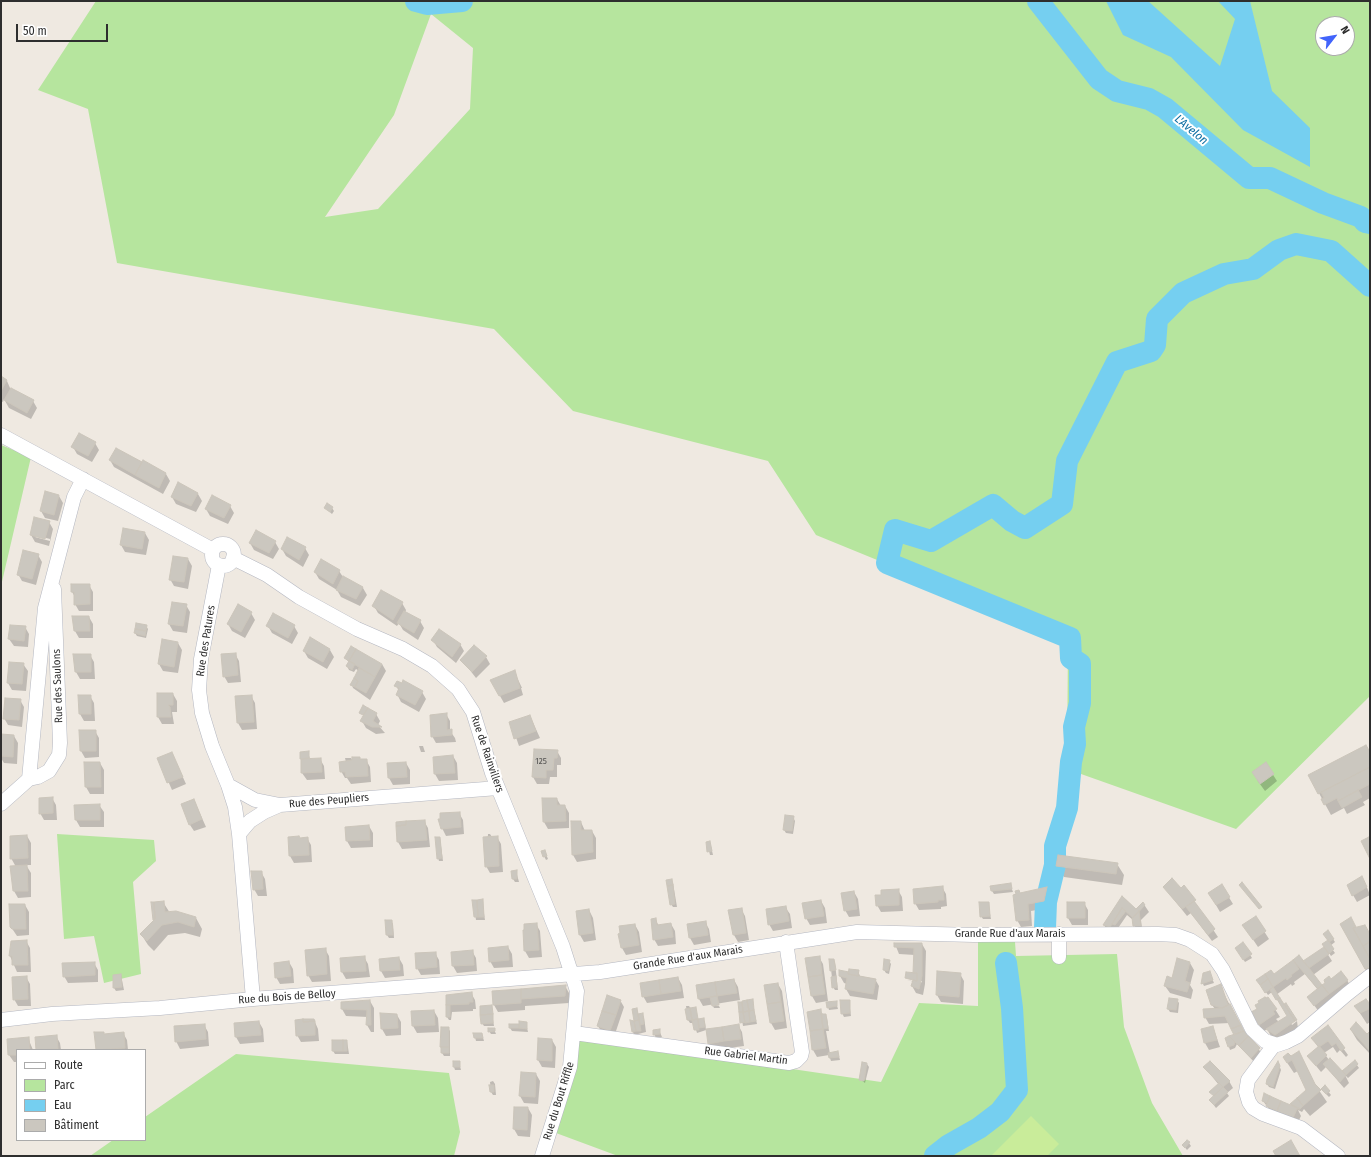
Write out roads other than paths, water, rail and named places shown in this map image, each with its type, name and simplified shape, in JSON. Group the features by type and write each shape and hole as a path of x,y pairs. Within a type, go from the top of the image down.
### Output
{"street":[{"path":"1,434 213,550"},
{"name":"Rue des Saulons","path":"29,779 45,608 52,576 74,497 83,479"},
{"path":"220,544 227,545 233,552 233,558 226,565 220,565 213,559 213,550 220,544"},
{"name":"Rue de Rainvillers","path":"233,558 267,574 299,597 366,634 402,649 442,674 461,693 473,712 498,788 573,975"},
{"name":"Rue des Patures","path":"220,565 201,659 200,696 208,736 235,806 239,834"},
{"name":"Rue des Saulons","path":"1,804 29,779 38,777 49,771 57,761 60,750 55,601 52,576"},
{"path":"228,785 255,800 280,805"},
{"name":"Rue des Peupliers","path":"239,834 245,826 257,816 280,805 498,788"},
{"path":"239,834 253,999"},
{"name":"Grande Rue d'aux Marais","path":"573,975 856,932 1168,935 1183,937 1198,944 1217,961 1252,1029 1262,1039 1274,1045"},
{"path":"1059,934 1059,957"},
{"name":"Rue Gabriel Martin","path":"574,1032 789,1063 796,1061 801,1056 802,1052 786,942"},
{"name":"Rue du Bois de Belloy","path":"1,1020 52,1014 160,1008 253,999 573,975"},
{"name":"Rue du Bout Riffle","path":"542,1156 570,1067 577,996 573,975"},
{"path":"1338,1156 1301,1128 1257,1112 1249,1102 1246,1092 1248,1080 1274,1045 1283,1044 1294,1038 1370,976"}],"water":[{"path":"1106,1 1148,1 1220,66 1235,19 1218,1 1250,1 1272,91 1310,128 1310,167 1243,130 1171,57 1123,35"}],"waterway":[{"name":"L'Avelon","path":"416,1 427,4 462,1"},
{"name":"L'Avelon","path":"1038,1 1099,79 1117,91 1149,99 1165,108 1249,178 1270,178 1323,203 1361,217 1365,222 1370,223"},
{"path":"1045,928 1046,902 1055,865 1055,846 1067,808 1071,762 1075,744 1074,727 1080,703 1080,664 1071,658 1070,638 887,563 895,530 931,541 993,505 1012,521 1025,528 1062,504 1067,461 1117,362 1151,351 1155,345 1157,319 1183,293 1224,274 1253,269 1279,250 1296,244 1331,251 1370,286"},
{"path":"935,1156 949,1145 979,1128 1000,1112 1017,1090 1012,1008 1006,963"}]}
